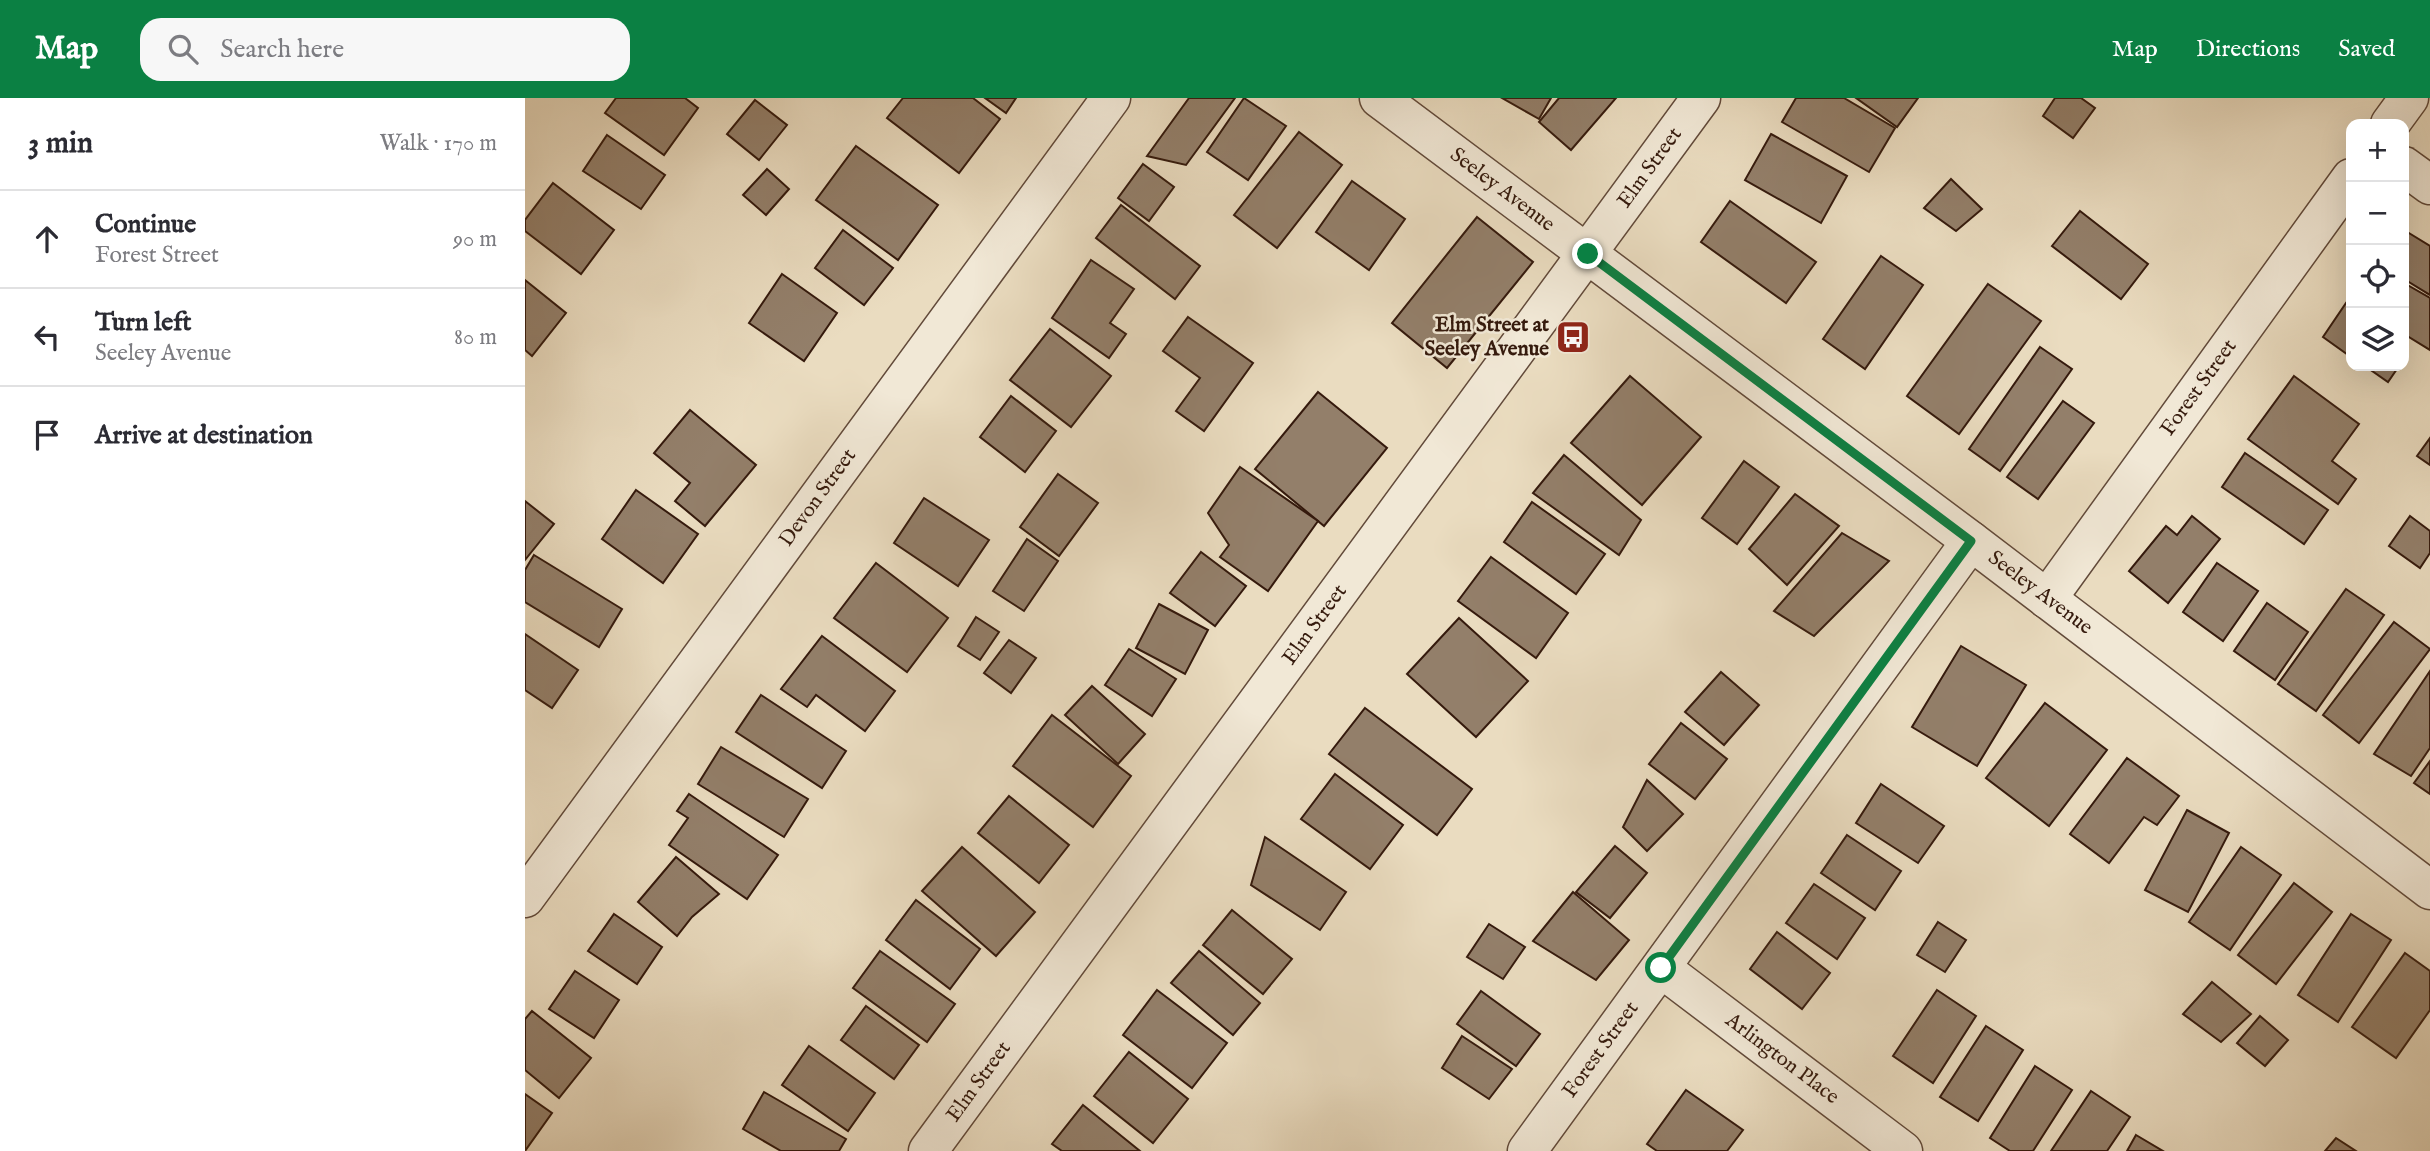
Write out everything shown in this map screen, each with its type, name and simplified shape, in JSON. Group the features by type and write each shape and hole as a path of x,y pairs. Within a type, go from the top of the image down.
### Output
{"street":[{"name":"Devon Street","path":"525,898 1111,98"},
{"name":"Seeley Avenue","path":"1379,98 1971,541 2430,890"},
{"name":"Elm Street","path":"929,1151 1701,98"},
{"path":"2394,119 2409,98"},
{"path":"2409,170 2430,185"},
{"name":"Forest Street","path":"2047,599 2348,182"},
{"name":"Forest Street","path":"1527,1151 1971,541"},
{"name":"Arlington Place","path":"1661,968 1903,1151"}],"building":[{"path":"616,98 685,98 698,108 664,155 605,113"},
{"path":"903,98 973,98 1000,119 959,173 887,118"},
{"path":"985,98 1016,98 1006,113"},
{"path":"1189,98 1235,98 1186,165 1147,156"},
{"path":"1244,98 1286,126 1248,180 1207,152"},
{"path":"1502,98 1551,98 1539,119"},
{"path":"1559,98 1616,98 1571,150 1539,122"},
{"path":"1796,98 1844,98 1895,128 1869,172 1782,122"},
{"path":"1856,98 1918,98 1897,127"},
{"path":"2055,98 2081,98 2095,108 2073,138 2043,116"},
{"path":"755,100 787,125 759,160 727,134"},
{"path":"1299,132 1342,165 1277,248 1234,215"},
{"path":"1771,134 1847,176 1821,223 1745,180"},
{"path":"607,135 665,175 641,209 583,171"},
{"path":"856,146 938,205 898,260 816,200"},
{"path":"1143,164 1174,187 1149,221 1118,198"},
{"path":"767,169 789,189 766,215 743,195"},
{"path":"1951,179 1982,209 1956,231 1924,208"},
{"path":"1352,181 1405,219 1369,270 1316,232"},
{"path":"553,183 614,230 581,274 525,231 525,220"},
{"path":"1730,201 1816,262 1786,303 1701,242"},
{"path":"1121,205 1200,266 1175,299 1096,238"},
{"path":"2080,211 2148,264 2121,299 2052,246"},
{"path":"1477,217 1533,262 1447,368 1392,323"},
{"path":"843,230 893,268 864,305 815,268"},
{"path":"2409,233 2430,246 2430,295 2409,282"},
{"path":"1881,256 1923,285 1865,369 1823,339"},
{"path":"1091,260 1134,289 1110,323 1126,334 1109,358 1052,318"},
{"path":"782,274 837,313 804,361 749,323"},
{"path":"525,280 566,313 532,356 525,350"},
{"path":"1988,284 2041,321 1959,434 1907,396"},
{"path":"2409,286 2430,298 2430,350 2409,337"},
{"path":"2346,303 2346,353 2323,337"},
{"path":"1188,317 1253,363 1204,431 1176,411 1200,378 1163,351"},
{"path":"1050,329 1111,376 1071,427 1010,380"},
{"path":"2040,347 2072,369 2000,471 1969,449"},
{"path":"2372,371 2396,371 2388,382"},
{"path":"1630,376 1701,437 1642,505 1571,443"},
{"path":"2294,376 2359,424 2332,461 2356,479 2338,504 2248,439"},
{"path":"1318,392 1387,448 1324,526 1255,469"},
{"path":"1011,396 1056,431 1025,472 980,437"},
{"path":"2063,401 2094,423 2038,499 2007,477"},
{"path":"690,410 756,465 705,526 675,501 690,483 654,453"},
{"path":"2430,438 2430,465 2417,456"},
{"path":"2245,453 2328,510 2304,544 2222,487"},
{"path":"1564,455 1641,520 1619,555 1533,493"},
{"path":"1744,461 1779,487 1737,544 1702,518"},
{"path":"1240,467 1318,521 1268,591 1220,557 1229,545 1208,513"},
{"path":"1058,474 1098,503 1059,556 1020,527"},
{"path":"636,490 698,534 663,583 602,539"},
{"path":"1795,494 1839,526 1787,585 1749,549"},
{"path":"924,498 989,540 958,586 894,543"},
{"path":"525,501 554,524 525,560"},
{"path":"1532,502 1605,554 1576,594 1504,542"},
{"path":"2192,516 2220,539 2168,603 2129,571 2166,526 2177,535"},
{"path":"2410,516 2430,531 2430,553 2420,568 2389,546"},
{"path":"1842,533 1889,561 1814,636 1774,611"},
{"path":"1027,539 1058,561 1024,611 993,591"},
{"path":"1201,552 1246,586 1215,626 1170,593"},
{"path":"534,555 622,609 599,647 525,602 525,570"},
{"path":"1491,557 1568,613 1536,658 1458,601"},
{"path":"876,563 948,618 907,672 834,618"},
{"path":"2217,563 2258,591 2223,641 2183,612"},
{"path":"2346,589 2384,615 2316,711 2278,684"},
{"path":"2267,603 2308,632 2275,680 2234,651"},
{"path":"1159,604 1208,630 1185,674 1136,648"},
{"path":"976,617 999,632 980,660 958,646"},
{"path":"1459,618 1528,681 1476,737 1407,674"},
{"path":"2394,622 2430,649 2359,743 2323,715"},
{"path":"525,634 578,670 552,708 525,690"},
{"path":"822,636 895,691 865,731 816,695 807,707 781,689"},
{"path":"1009,640 1036,658 1011,693 984,673"},
{"path":"1961,646 2026,685 1977,766 1912,727"},
{"path":"1129,649 1176,679 1152,716 1105,685"},
{"path":"2430,671 2430,748 2411,776 2374,754"},
{"path":"1721,672 1759,705 1724,745 1685,712"},
{"path":"1092,686 1145,734 1118,764 1065,715"},
{"path":"761,695 846,751 822,788 736,732"},
{"path":"2045,703 2107,750 2049,826 1986,778"},
{"path":"1365,708 1472,789 1437,835 1329,754"},
{"path":"1052,715 1131,776 1093,827 1013,766"},
{"path":"1681,723 1727,759 1695,799 1649,764"},
{"path":"721,747 808,799 784,837 698,784"},
{"path":"2127,758 2179,796 2157,825 2144,817 2109,863 2070,834"},
{"path":"2430,761 2430,794 2414,783"},
{"path":"1335,774 1403,825 1370,869 1301,819"},
{"path":"1647,780 1683,814 1647,851 1623,827"},
{"path":"1881,784 1944,826 1918,863 1856,823"},
{"path":"689,794 778,855 747,899 669,845 688,818 677,811"},
{"path":"1009,796 1069,845 1039,883 978,833"},
{"path":"2187,810 2229,833 2188,912 2145,890"},
{"path":"1847,835 1901,871 1875,910 1821,873"},
{"path":"1265,837 1346,892 1320,930 1251,885"},
{"path":"1615,846 1647,873 1610,918 1576,892"},
{"path":"962,847 1035,912 996,956 922,891"},
{"path":"2241,847 2281,875 2230,950 2189,922"},
{"path":"676,857 719,894 692,917 677,936 638,902"},
{"path":"2294,883 2332,912 2276,984 2238,955"},
{"path":"1814,884 1865,918 1837,959 1786,923"},
{"path":"1573,892 1629,940 1596,980 1533,941"},
{"path":"916,900 980,949 950,989 886,940"},
{"path":"1232,910 1292,959 1263,994 1203,945"},
{"path":"614,914 662,947 637,984 588,951"},
{"path":"2351,914 2391,940 2338,1022 2298,995"},
{"path":"1938,922 1966,940 1945,972 1917,955"},
{"path":"1489,924 1525,947 1503,979 1467,957"},
{"path":"1777,932 1830,973 1802,1009 1750,969"},
{"path":"880,951 955,1004 927,1042 853,988"},
{"path":"1199,951 1260,1003 1233,1035 1171,983"},
{"path":"2405,953 2430,971 2430,1010 2396,1058 2352,1027"},
{"path":"575,971 619,1000 594,1038 549,1009"},
{"path":"2212,982 2251,1014 2221,1042 2183,1014"},
{"path":"1157,990 1227,1043 1192,1088 1123,1035"},
{"path":"1937,990 1976,1016 1933,1083 1893,1056"},
{"path":"1481,991 1540,1034 1516,1066 1457,1024"},
{"path":"866,1006 919,1045 894,1079 841,1040"},
{"path":"532,1011 591,1058 559,1098 525,1070 525,1019"},
{"path":"2260,1016 2288,1040 2265,1066 2237,1043"},
{"path":"1986,1026 2023,1050 1978,1121 1940,1097"},
{"path":"1462,1036 1512,1069 1489,1099 1442,1068"},
{"path":"809,1046 875,1093 848,1131 782,1085"},
{"path":"1129,1052 1188,1099 1153,1143 1094,1096"},
{"path":"2035,1066 2072,1090 2033,1151 2010,1151 1990,1138"},
{"path":"1686,1090 1743,1130 1727,1151 1657,1151 1647,1144"},
{"path":"2091,1091 2130,1117 2107,1151 2051,1151"},
{"path":"764,1092 846,1139 839,1151 781,1151 743,1129"},
{"path":"525,1094 552,1113 525,1151"},
{"path":"1083,1105 1140,1151 1062,1151 1052,1144"},
{"path":"2136,1135 2163,1151 2127,1151"},
{"path":"2336,1138 2356,1151 2325,1151"}],"place":[{"name":"Elm Street at Seeley Avenue","path":"1573,337"}],"route":[{"path":"1588,254 1971,541 1661,968"}]}
